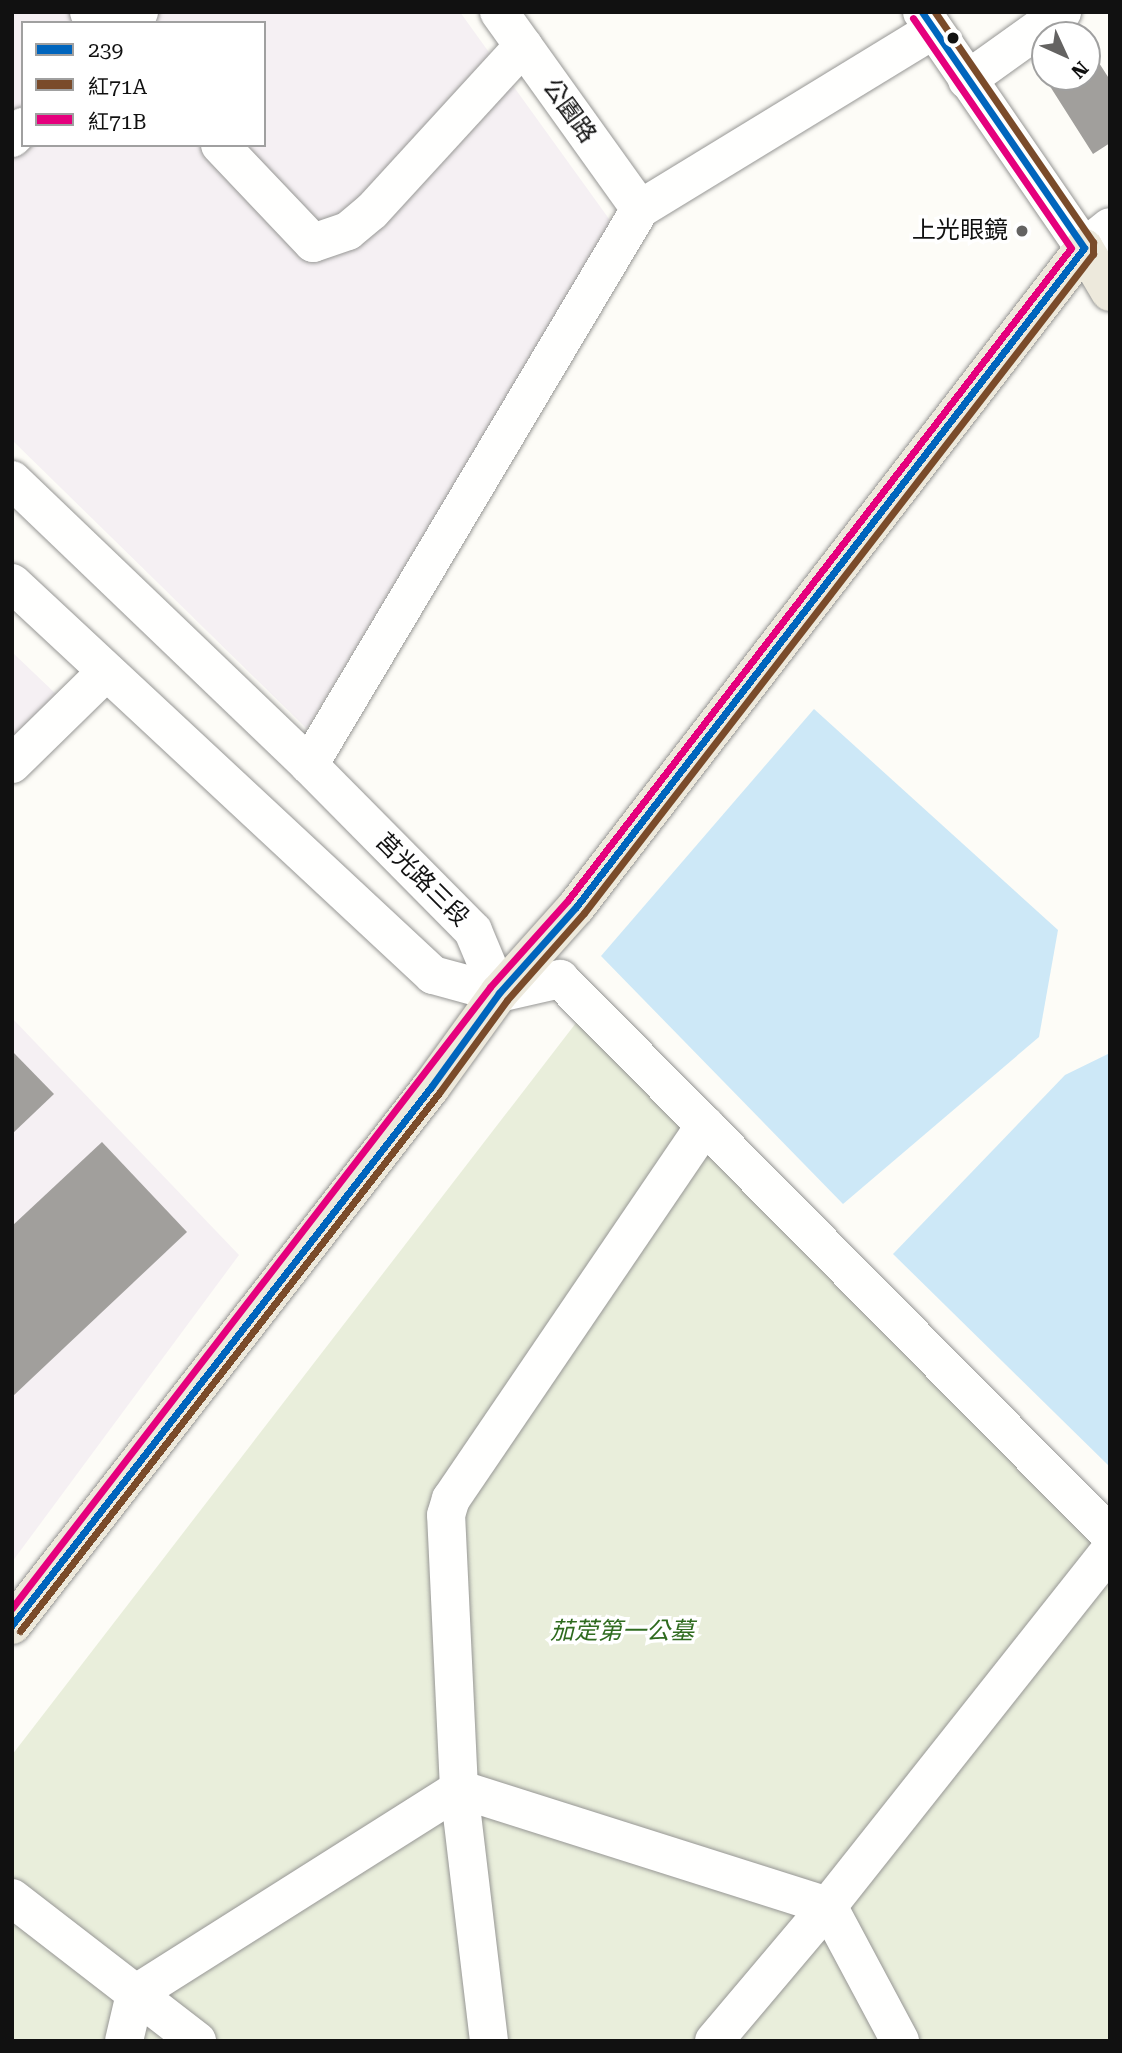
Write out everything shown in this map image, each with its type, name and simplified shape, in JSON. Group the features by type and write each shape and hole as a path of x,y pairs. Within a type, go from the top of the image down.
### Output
{"main road":[{"path":"1097,237 1110,292"},
{"path":"12,1625 432,1087 499,993 576,907 1097,237"}],"street":[{"name":"公園路","path":"499,12 640,209"},
{"path":"967,80 1062,12"},
{"path":"309,765 640,209 928,21 967,80 1097,237"},
{"path":"222,147 313,243 348,231 372,211 523,46"},
{"name":"莒光路三段","path":"12,480 309,765 473,932 499,993"},
{"path":"12,583 433,975 499,993 560,979 1110,1535"},
{"path":"12,764 106,672"},
{"path":"489,2041 459,1789 448,1508 705,1125"},
{"path":"714,2041 828,1906 1110,1550"},
{"path":"124,2041 135,1994 459,1789 828,1906 900,2041"},
{"path":"12,1898 197,2041"}],"shaded area":[{"path":"12,12 460,12 612,223 307,729 12,440"},
{"path":"12,652 56,694 12,737"},
{"path":"12,1018 239,1255 12,1562"}],"green space":[{"name":"茄萣第一公墓","path":"579,1019 1110,1539 1110,2041 12,2041 12,1755"}],"water":[{"path":"814,709 1058,930 1039,1037 843,1204 601,956"},
{"path":"1110,1053 1110,1467 893,1254 1065,1075"}],"building":[{"path":"1101,66 1110,80 1110,143 1093,154 1053,91 1101,91"},
{"path":"12,1051 54,1094 12,1134"},
{"path":"102,1142 187,1232 12,1397 12,1226"}],"transit line":[{"name":"239","path":"922,12 1084,248"},
{"name":"紅71A","path":"20,1631 439,1093 507,1000 584,913 1093,254 1093,242 935,12"},
{"name":"紅71B","path":"12,1608 490,987 568,900 1071,248 913,18"},
{"name":"239","path":"12,1625 431,1087 499,993 576,907 1084,248"}],"place":[{"name":"上光眼鏡","path":"1022,231"}]}
